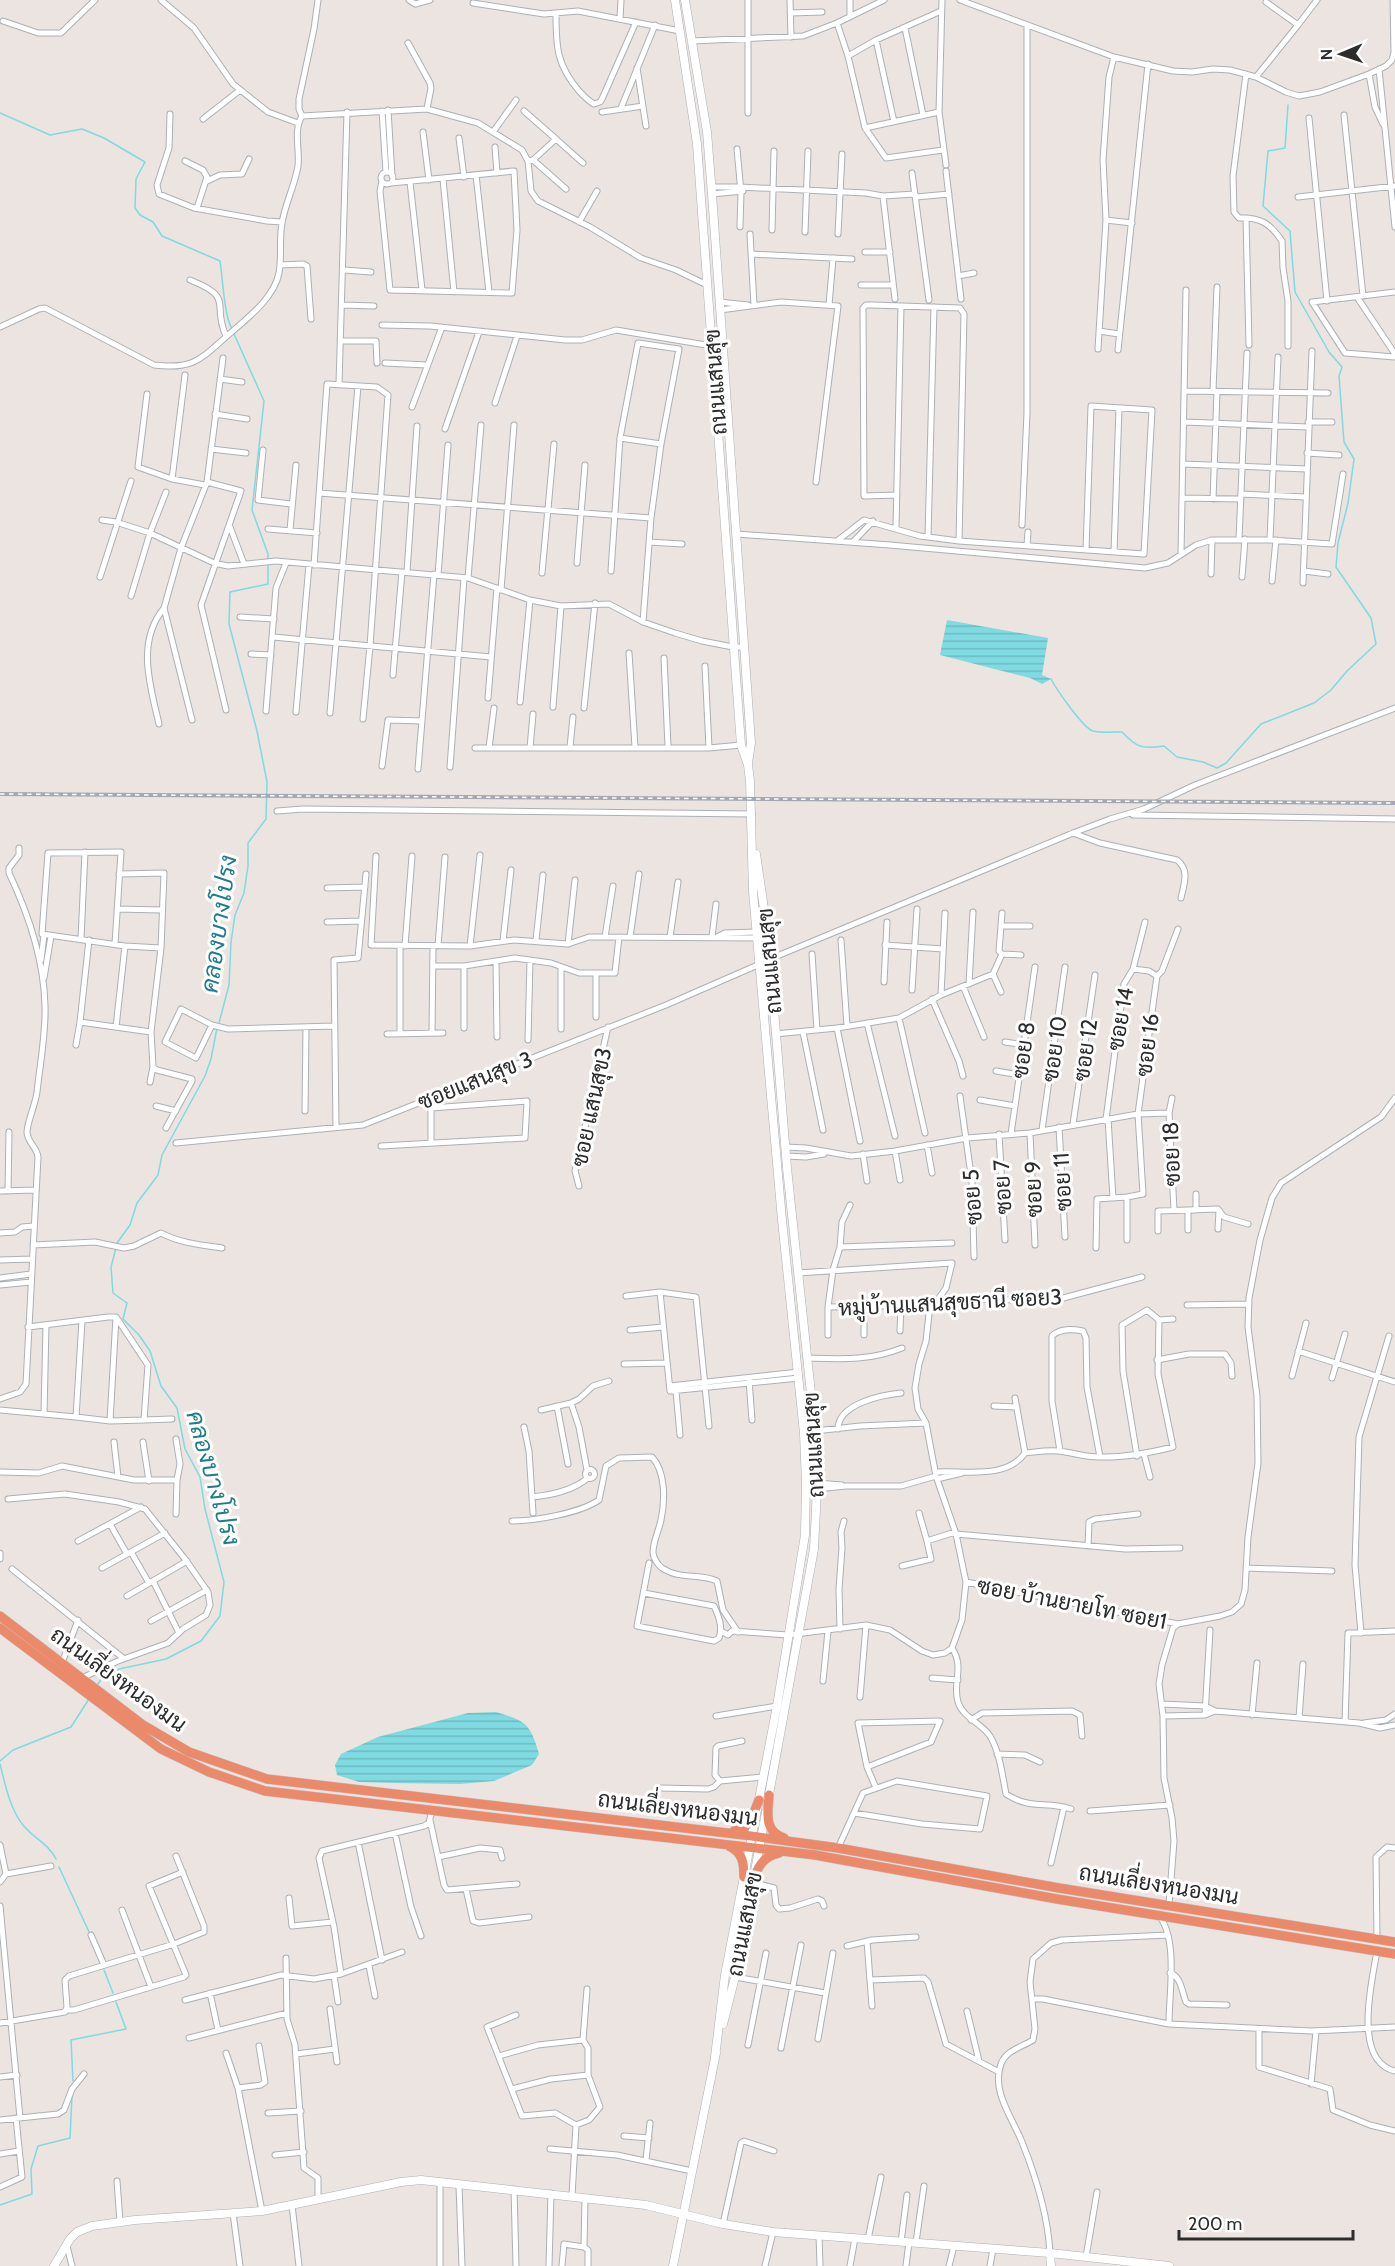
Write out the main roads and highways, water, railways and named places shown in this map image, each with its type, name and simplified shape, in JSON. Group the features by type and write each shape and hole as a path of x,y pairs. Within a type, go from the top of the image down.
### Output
{"highway":[{"name":"ถนนเลี่ยงหนองมน","path":"0,1616 62,1663 153,1744 209,1772 265,1791 431,1814 724,1843 755,1842"},
{"name":"ถนนเลี่ยงหนองมน","path":"0,1628 82,1682"},
{"name":"ถนนเลี่ยงหนองมน","path":"107,1704 189,1752 267,1779 719,1832 755,1842 797,1848 1057,1899 1395,1954"},
{"path":"769,1795 767,1818 771,1830 797,1848"},
{"path":"719,1832 745,1828 751,1821 759,1800"},
{"path":"724,1843 740,1854 750,1880"},
{"name":"ถนนเลี่ยงหนองมน","path":"797,1848 838,1848 1059,1888 1395,1942"},
{"path":"750,1880 767,1857 797,1848"},
{"path":"1057,1899 1059,1888"}],"main road":[{"name":"ถนนแสนสุข","path":"675,0 697,144 741,745 748,765"},
{"name":"ถนนแสนสุข","path":"673,2266 715,2057 735,1977 750,1880 759,1800 805,1535 806,1473 799,1375 788,1284 757,935 748,765 751,743 712,191 706,132 685,0"},
{"path":"709,306 719,306"},
{"name":"ถนนแสนสุข","path":"751,826 763,892 771,959 785,1152 815,1431 817,1486 814,1549 769,1795 755,1842"},
{"path":"757,935 768,936"},
{"path":"787,1266 792,1270 797,1263"},
{"path":"788,1284 794,1280 799,1284"},
{"name":"ถนนแสนสุข","path":"715,2057 725,1976 750,1880"},
{"path":"54,2266 70,2239 77,2232 92,2226 262,2211 401,2182 421,2180 646,2205 723,2224 773,2232 1050,2253 1114,2262 1169,2266"},
{"path":"1050,2253 1051,2266"}],"water":[{"path":"947,620 1048,638 1042,675 1051,679 1042,684 1030,678 940,655"},
{"path":"496,1712 520,1721 529,1729 539,1754 532,1765 494,1781 460,1784 359,1782 337,1775 335,1765 341,1754 378,1737 468,1713"}],"waterway":[{"path":"1051,679 1077,716 1093,731 1122,732 1140,746 1164,746 1177,757 1203,762 1217,768 1226,763 1261,724 1314,703 1331,690 1347,671 1376,644 1371,618 1336,567 1338,543 1348,503 1354,459 1344,442 1339,376 1342,367 1329,352 1295,292 1290,231 1263,206 1268,151 1285,148 1288,105"},
{"name":"คลองบางโปรง","path":"0,113 50,135 82,129 104,138 145,162 136,179 135,208 140,215 153,222 162,236 220,261 225,306 232,329"},
{"name":"คลองบางโปรง","path":"234,334 264,401 252,510 268,559"},
{"name":"คลองบางโปรง","path":"219,1023 229,985 235,915 244,893 248,866 248,843 266,819 267,782 257,731 229,624 230,592 268,584 268,564"},
{"name":"คลองบางโปรง","path":"117,1243 130,1225 137,1203 158,1175 162,1155 205,1076 217,1028"},
{"name":"คลองบางโปรง","path":"98,1684 103,1676 119,1669 166,1659 201,1641 220,1616 224,1582 205,1509 200,1477 185,1449 177,1408 161,1386 150,1351 139,1335 123,1319 127,1303 113,1293 111,1267 116,1248"},
{"path":"0,1761 13,1750 71,1727 89,1699"},
{"path":"0,1764 8,1796 18,1819 49,1849 56,1859"},
{"path":"59,1867 90,1934"},
{"path":"104,1970 113,1993"},
{"path":"73,2081 71,2040 126,2029 116,2002"},
{"path":"0,2205 32,2194 31,2169 38,2146 70,2138 72,2096"}],"railway":[{"path":"0,794 1395,803"}]}
